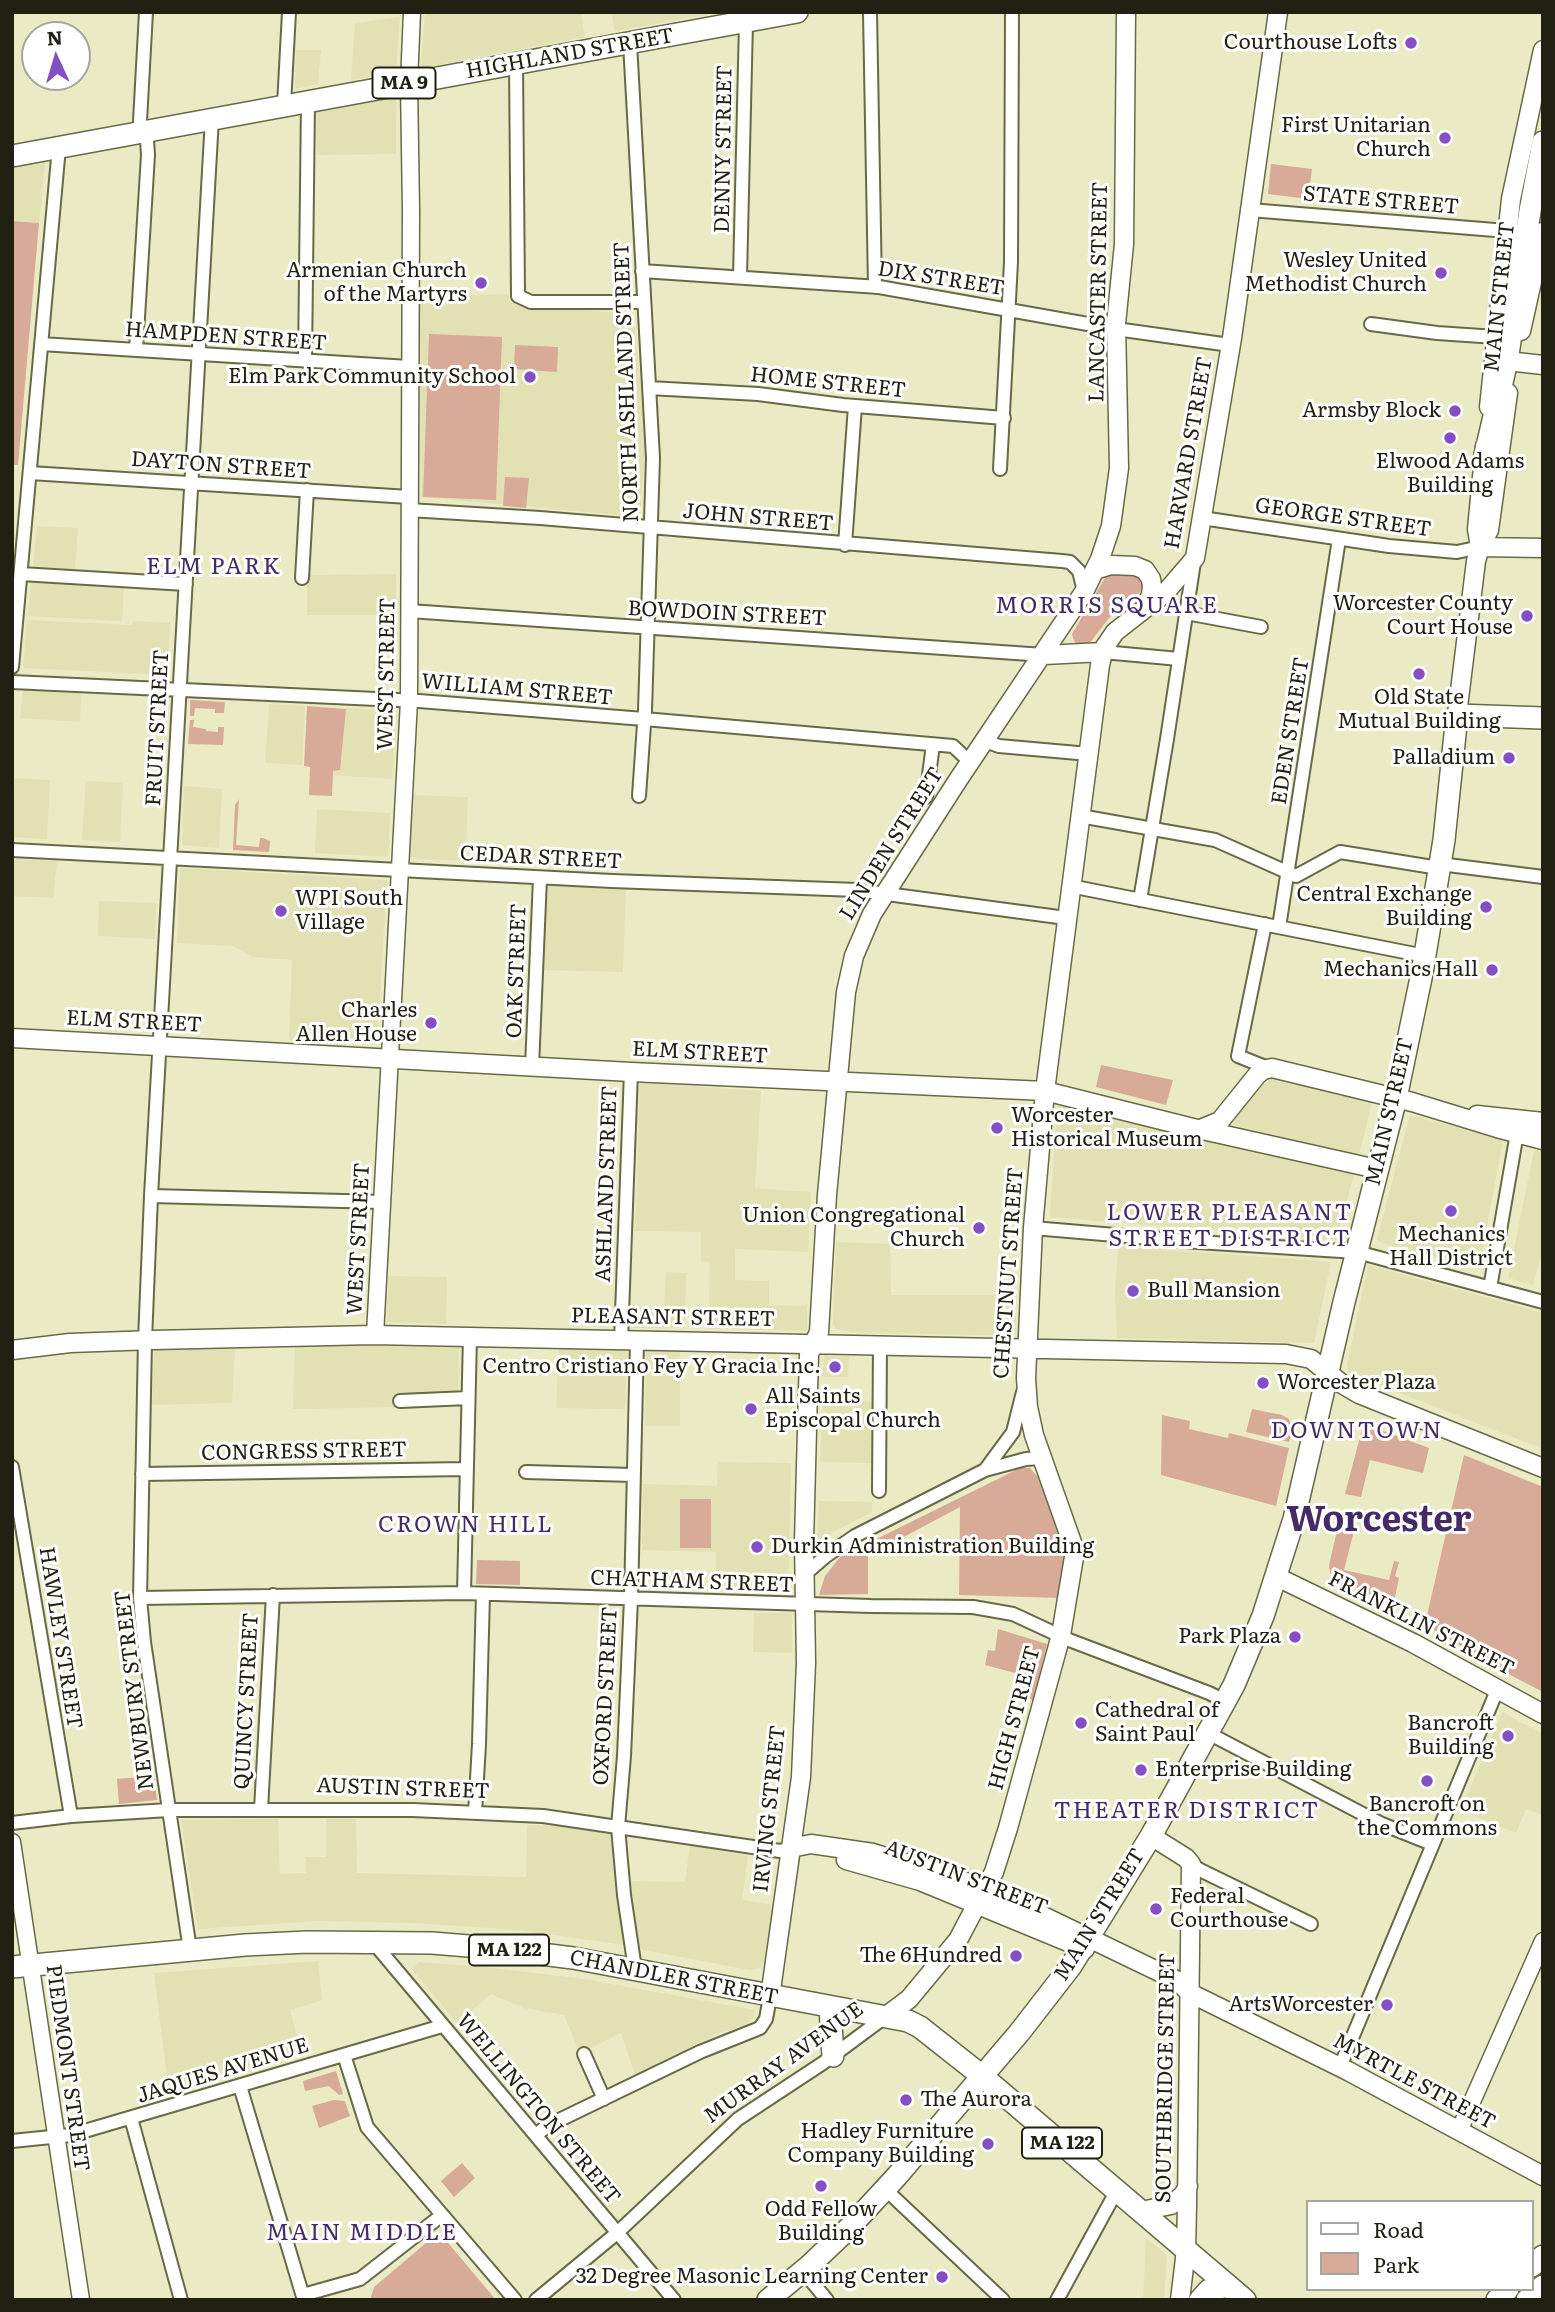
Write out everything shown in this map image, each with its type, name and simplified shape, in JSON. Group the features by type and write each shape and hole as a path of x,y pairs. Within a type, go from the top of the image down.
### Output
{"main road":[{"name":"HIGHLAND STREET","path":"12,156 629,43 720,20 746,22 797,12"},
{"name":"LANCASTER STREET","path":"1095,570 1111,526 1119,468 1116,328 1124,244 1126,12"},
{"name":"HARVARD STREET","path":"1195,558 1230,345 1278,12"},
{"name":"MAIN STREET","path":"1480,547 1477,529 1511,199 1543,50"},
{"path":"1484,459 1511,361 1530,211 1543,142"},
{"name":"MAIN STREET","path":"768,2300 849,2228 1019,2033 1085,1942 1150,1836 1225,1701 1258,1628 1294,1519 1396,1098 1439,866 1476,561 1489,530 1511,361 1543,232"},
{"path":"1511,361 1543,365"},
{"path":"1480,547 1543,548"},
{"path":"1044,655 1094,650 1166,593 1195,558"},
{"path":"1095,570 1111,565 1135,566 1145,570 1151,579 1152,590 1145,607"},
{"name":"LINDEN STREET","path":"812,1344 819,1332 842,1016 850,968 862,934 884,894 970,762 1063,626 1095,570"},
{"path":"1063,626 1065,645 1070,651 1094,650"},
{"name":"CHESTNUT STREET","path":"1026,1378 1033,1228 1045,1091 1089,754 1094,650"},
{"path":"1457,715 1543,718"},
{"name":"ELM STREET","path":"12,1038 532,1067 1045,1091 1377,1169"},
{"path":"1203,1128 1222,1119 1257,1075 1268,1068 1396,1098 1543,1140"},
{"path":"1453,1113 1543,1122"},
{"name":"PLEASANT STREET","path":"12,1350 71,1343 374,1335 1286,1354 1311,1359 1359,1394 1543,1468"},
{"name":"IRVING STREET","path":"770,1997 801,1777 806,1663 804,1575 809,1354 812,1344"},
{"path":"1026,1378 1028,1407 1042,1458"},
{"name":"HIGH STREET","path":"981,1896 994,1872 1008,1828 1061,1635 1073,1569 1072,1539 1042,1458"},
{"name":"FRANKLIN STREET","path":"1277,1577 1390,1631 1543,1714"},
{"path":"1150,1836 1186,1858 1191,1864"},
{"name":"AUSTIN STREET","path":"791,1848 981,1896 1085,1942"},
{"name":"SOUTHBRIDGE STREET","path":"1180,2300 1186,2250 1188,2186 1191,1864"},
{"name":"MURRAY AVENUE","path":"885,2017 909,1999 958,1940 981,1896"},
{"name":"CHANDLER STREET","path":"22,1967 190,1950 307,1942 373,1942 493,1948 635,1969 770,1997 908,2021 920,2026 982,2076"},
{"name":"MYRTLE STREET","path":"1085,1942 1176,1992 1191,1993 1340,2067 1542,2176"},
{"path":"830,2008 833,2056"},
{"name":"MA 122","path":"982,2076 1237,2293"},
{"path":"1141,2211 1171,2205 1188,2186"},
{"path":"1527,2300 1543,2286"},
{"path":"1200,2300 1209,2290 1237,2293"}],"street":[{"path":"136,350 148,155 147,140 139,121 146,12"},
{"path":"284,105 289,12"},
{"name":"WEST STREET","path":"374,1335 409,701 409,83 412,12"},
{"path":"870,12 875,287"},
{"path":"1000,469 1010,309 1012,12"},
{"name":"DENNY STREET","path":"740,277 746,22"},
{"name":"NORTH ASHLAND STREET","path":"629,43 653,458 639,796"},
{"path":"516,63 518,296 531,302 644,303"},
{"path":"306,361 308,101"},
{"name":"FRUIT STREET","path":"145,1340 150,1196 212,118"},
{"path":"12,667 59,147"},
{"name":"STATE STREET","path":"1250,210 1507,231"},
{"name":"DIX STREET","path":"642,271 875,287 1230,345"},
{"path":"1371,324 1437,333 1496,337"},
{"name":"HAMPDEN STREET","path":"41,344 409,367"},
{"name":"HOME STREET","path":"649,388 758,394 855,406 1004,418"},
{"path":"845,545 855,406"},
{"name":"DAYTON STREET","path":"30,473 307,490 409,504"},
{"path":"302,578 307,490"},
{"name":"JOHN STREET","path":"409,504 652,529 1066,561 1079,571 1084,592"},
{"name":"GEORGE STREET","path":"1202,518 1339,539 1457,552 1480,547"},
{"name":"EDEN STREET","path":"1279,927 1339,539"},
{"name":"HARVARD STREET","path":"1140,900 1195,558"},
{"path":"21,574 186,584"},
{"name":"BOWDOIN STREET","path":"409,611 1044,655"},
{"path":"1186,613 1261,627"},
{"path":"1094,650 1179,659"},
{"name":"WILLIAM STREET","path":"12,682 409,701 644,719 933,744 953,747 970,762"},
{"path":"985,741 999,746 1089,754"},
{"path":"926,797 933,744"},
{"path":"1080,816 1215,839 1296,876 1340,852 1543,877"},
{"name":"CEDAR STREET","path":"12,850 540,878 857,890 1066,918"},
{"name":"OAK STREET","path":"532,1067 540,878"},
{"path":"1070,886 1424,956"},
{"path":"1265,924 1238,1055 1268,1068"},
{"name":"ASHLAND STREET","path":"629,1340 631,1072"},
{"path":"1490,1288 1517,1133"},
{"path":"150,1196 382,1202"},
{"path":"1033,1228 1357,1252 1543,1302"},
{"path":"464,1593 470,1336"},
{"name":"NEWBURY STREET","path":"145,1340 141,1598 144,1642 190,1950"},
{"name":"OXFORD STREET","path":"629,1340 634,1475 624,1756 618,1827 624,1895 635,1969"},
{"path":"879,1491 880,1345"},
{"name":"CHESTNUT STREET","path":"804,1575 825,1556 855,1536 985,1470 1013,1432 1026,1378"},
{"path":"400,1401 468,1398"},
{"path":"985,1470 1026,1459 1042,1458"},
{"name":"HAWLEY STREET","path":"12,1467 71,1816"},
{"name":"CONGRESS STREET","path":"142,1474 466,1469"},
{"path":"526,1472 634,1475"},
{"name":"CHATHAM STREET","path":"141,1598 464,1593 973,1607 1013,1614 1069,1640 1198,1688 1225,1701"},
{"path":"475,1813 483,1594"},
{"name":"QUINCY STREET","path":"261,1809 273,1595"},
{"path":"1340,2067 1497,1688"},
{"path":"1208,1733 1382,1824 1432,1843"},
{"name":"AUSTIN STREET","path":"12,1823 71,1816 169,1810 413,1810 543,1816 780,1851 791,1848"},
{"name":"PIEDMONT STREET","path":"12,1842 22,1967 55,2137 81,2300"},
{"path":"1191,1864 1200,1871 1311,1924"},
{"path":"1459,2131 1536,1974 1543,1941"},
{"name":"WELLINGTON STREET","path":"373,1942 674,2300"},
{"name":"IRVING STREET","path":"536,2135 547,2126 700,2052 760,2028 766,2019 770,1997"},
{"name":"MURRAY AVENUE","path":"536,2300 617,2233 738,2119 833,2056 885,2017"},
{"name":"JAQUES AVENUE","path":"12,2141 55,2137 131,2118 442,2025"},
{"path":"584,2054 604,2099"},
{"path":"344,2055 368,2127 515,2300"},
{"path":"240,2086 303,2297 360,2279 442,2215"},
{"path":"131,2118 181,2300"},
{"path":"885,2189 1003,2300"},
{"path":"1057,2300 1117,2190"},
{"path":"803,2271 827,2300"}],"shaded area":[{"path":"425,12 581,12 585,37 421,68"},
{"path":"611,12 706,12 706,15 615,31"},
{"path":"400,17 396,72 351,80 355,23"},
{"path":"296,50 321,50 318,84 295,89"},
{"path":"396,97 396,154 317,155 316,111"},
{"path":"45,162 39,223 12,221 12,168"},
{"name":"Elm Park Community School","path":"507,294 515,305 633,314 646,439 640,517 421,497 419,297"},
{"path":"37,526 78,528 75,569 33,567"},
{"path":"396,574 396,615 307,615 307,575"},
{"path":"31,582 124,586 122,621 28,616"},
{"path":"27,620 132,625 133,621 170,623 167,675 23,668"},
{"path":"23,690 81,693 80,722 20,718"},
{"path":"269,704 305,706 302,765 265,763"},
{"path":"345,708 397,711 392,779 333,775 335,742 343,741"},
{"path":"15,778 50,780 47,839 13,837"},
{"path":"86,781 123,783 120,842 82,840"},
{"path":"184,786 222,789 219,848 182,845"},
{"name":"WPI South Village","path":"412,795 468,797 465,861 409,858"},
{"path":"317,809 390,813 388,857 315,853"},
{"path":"12,859 57,861 53,898 12,896"},
{"name":"WPI South Village","path":"180,868 387,880 377,1044 289,1040 292,960 253,957 233,946 177,943"},
{"path":"546,885 626,887 623,972 543,970"},
{"path":"99,901 156,903 155,939 98,936"},
{"path":"1273,1078 1372,1102 1359,1155 1233,1125 1233,1121 1260,1086"},
{"path":"640,1083 761,1091 755,1188 811,1192 808,1252 735,1249 735,1280 769,1281 769,1305 807,1306 807,1331 709,1329 710,1262 701,1261 701,1232 635,1231"},
{"path":"1057,1105 1354,1173 1337,1240 1050,1217"},
{"path":"1410,1115 1503,1140 1479,1269 1381,1243 1377,1239"},
{"path":"1543,1149 1543,1249 1533,1285 1508,1278 1534,1151"},
{"path":"836,1242 890,1244 891,1295 1017,1295 1015,1336 851,1332 836,1329 833,1324"},
{"path":"1118,1246 1331,1262 1314,1343 1117,1338 1115,1293"},
{"path":"1368,1265 1543,1313 1543,1449 1349,1373 1347,1365"},
{"path":"666,1272 686,1273 685,1328 632,1328 633,1307 664,1307"},
{"path":"388,1276 447,1277 446,1324 387,1322"},
{"path":"295,1345 459,1347 458,1396 407,1407 293,1409"},
{"path":"235,1347 232,1403 152,1405 154,1350"},
{"path":"559,1349 627,1351 625,1409 556,1408"},
{"path":"646,1351 680,1352 680,1426 645,1426"},
{"path":"824,1355 849,1356 848,1377 823,1377"},
{"path":"823,1400 874,1402 873,1463 820,1462"},
{"path":"718,1462 791,1463 788,1592 715,1591 716,1552 642,1550 643,1484 717,1486"},
{"path":"819,1501 872,1502 872,1512 835,1531 817,1545"},
{"path":"754,1613 792,1613 792,1653 753,1652"},
{"path":"1502,1712 1543,1734 1543,1815 1526,1809 1516,1833 1461,1810"},
{"path":"278,1819 280,1874 306,1873 306,1857 326,1857 326,1819 356,1819 357,1873 526,1877 527,1825 560,1826 611,1834 624,1945 518,1930 414,1923 319,1921 198,1929 181,1820"},
{"path":"690,1845 748,1856 742,1900 774,1905 765,1961 761,1968 750,1970 638,1949 630,1881 685,1882"},
{"path":"318,1961 322,2000 290,2010 302,2053 169,2093 154,1973"},
{"path":"419,1962 578,1978 755,2010 753,2018 743,2026 716,2034 635,2075 621,2033 580,2053 564,2015 524,2008 491,1994 457,2023 411,1968"},
{"path":"1146,2238 1167,2255 1164,2300 1143,2300"}],"green space":[{"path":"1271,164 1312,169 1308,199 1268,194"},
{"path":"12,221 39,223 18,465 12,465"},
{"path":"429,334 502,337 496,500 423,497"},
{"path":"515,345 558,347 557,372 514,369"},
{"path":"505,477 529,478 526,508 503,506"},
{"path":"1114,573 1139,576 1143,583 1140,592 1109,618 1089,644 1077,645 1072,634 1103,581"},
{"path":"190,700 225,702 224,713 215,713 215,709 195,708 194,716 190,716"},
{"path":"307,706 346,709 340,770 333,771 332,796 309,795 310,767 304,766"},
{"path":"190,720 194,720 193,727 206,731 218,732 218,727 224,727 223,745 188,744"},
{"path":"239,799 236,845 259,847 260,838 263,838 270,841 269,852 233,850 235,805"},
{"path":"1101,1065 1173,1080 1166,1105 1096,1087"},
{"path":"1252,1409 1289,1419 1293,1430 1289,1442 1246,1432"},
{"path":"1162,1415 1190,1421 1189,1429 1228,1438 1229,1433 1289,1448 1276,1506 1161,1475"},
{"path":"1367,1425 1429,1448 1423,1473 1370,1460 1361,1497 1345,1494 1362,1429"},
{"path":"1464,1455 1543,1487 1543,1692 1493,1666 1425,1624"},
{"path":"1020,1468 1030,1468 1037,1476 1062,1533 1066,1552 1059,1598 959,1595 960,1507 868,1556 868,1594 819,1595 825,1576 840,1557"},
{"path":"680,1499 711,1499 711,1548 680,1548"},
{"path":"1337,1531 1354,1531 1344,1570 1389,1580 1394,1561 1399,1562 1395,1576 1399,1578 1394,1602 1389,1605 1330,1573 1329,1565"},
{"path":"477,1560 520,1561 520,1585 476,1584"},
{"path":"998,1629 1047,1644 1033,1700 1026,1698 1030,1677 985,1665 988,1650 995,1651"},
{"path":"154,1776 157,1800 119,1804 117,1779"},
{"path":"336,2071 343,2094 339,2095 329,2086 305,2091 303,2081"},
{"path":"334,2100 345,2101 350,2116 319,2128 312,2106"},
{"path":"462,2163 475,2178 454,2197 441,2181"},
{"path":"439,2232 496,2300 370,2300 374,2287"}],"place":[{"name":"Courthouse Lofts","path":"1411,43"},
{"name":"First Unitarian Church","path":"1445,138"},
{"name":"Wesley United Methodist Church","path":"1441,273"},
{"name":"Armenian Church of the Martyrs","path":"481,283"},
{"name":"Elm Park Community School","path":"530,377"},
{"name":"Armsby Block","path":"1455,411"},
{"name":"Elwood Adams Building","path":"1450,438"},
{"name":"Worcester County Court House","path":"1527,616"},
{"name":"Old State Mutual Building","path":"1419,674"},
{"name":"Palladium","path":"1509,758"},
{"name":"Central Exchange Building","path":"1486,907"},
{"name":"WPI South Village","path":"281,911"},
{"name":"Mechanics Hall","path":"1492,970"},
{"name":"Charles Allen House","path":"431,1023"},
{"name":"Worcester Historical Museum","path":"997,1128"},
{"name":"Mechanics Hall District","path":"1451,1211"},
{"name":"Union Congregational Church","path":"979,1228"},
{"name":"Bull Mansion","path":"1133,1291"},
{"name":"Centro Cristiano Fey Y Gracia Inc.","path":"835,1367"},
{"name":"Worcester Plaza","path":"1263,1383"},
{"name":"All Saints Episcopal Church","path":"751,1409"},
{"name":"Durkin Administration Building","path":"757,1547"},
{"name":"Park Plaza","path":"1295,1637"},
{"name":"Cathedral of Saint Paul","path":"1081,1723"},
{"name":"Bancroft Building","path":"1508,1736"},
{"name":"Enterprise Building","path":"1141,1770"},
{"name":"Bancroft on the Commons","path":"1427,1781"},
{"name":"Federal Courthouse","path":"1156,1909"},
{"name":"The 6Hundred","path":"1016,1956"},
{"name":"ArtsWorcester","path":"1387,2005"},
{"name":"The Aurora","path":"906,2100"},
{"name":"Hadley Furniture Company Building","path":"988,2144"},
{"name":"Odd Fellow Building","path":"821,2186"},
{"name":"32 Degree Masonic Learning Center","path":"942,2277"}],"district":[{"name":"ELM PARK","path":"214,567"},
{"name":"MORRIS SQUARE","path":"1107,606"},
{"name":"LOWER PLEASANT STREET DISTRICT","path":"1230,1226"},
{"name":"DOWNTOWN","path":"1357,1431"},
{"name":"Worcester","path":"1379,1521"},
{"name":"CROWN HILL","path":"466,1525"},
{"name":"THEATER DISTRICT","path":"1187,1811"},
{"name":"MAIN MIDDLE","path":"362,2233"}]}
